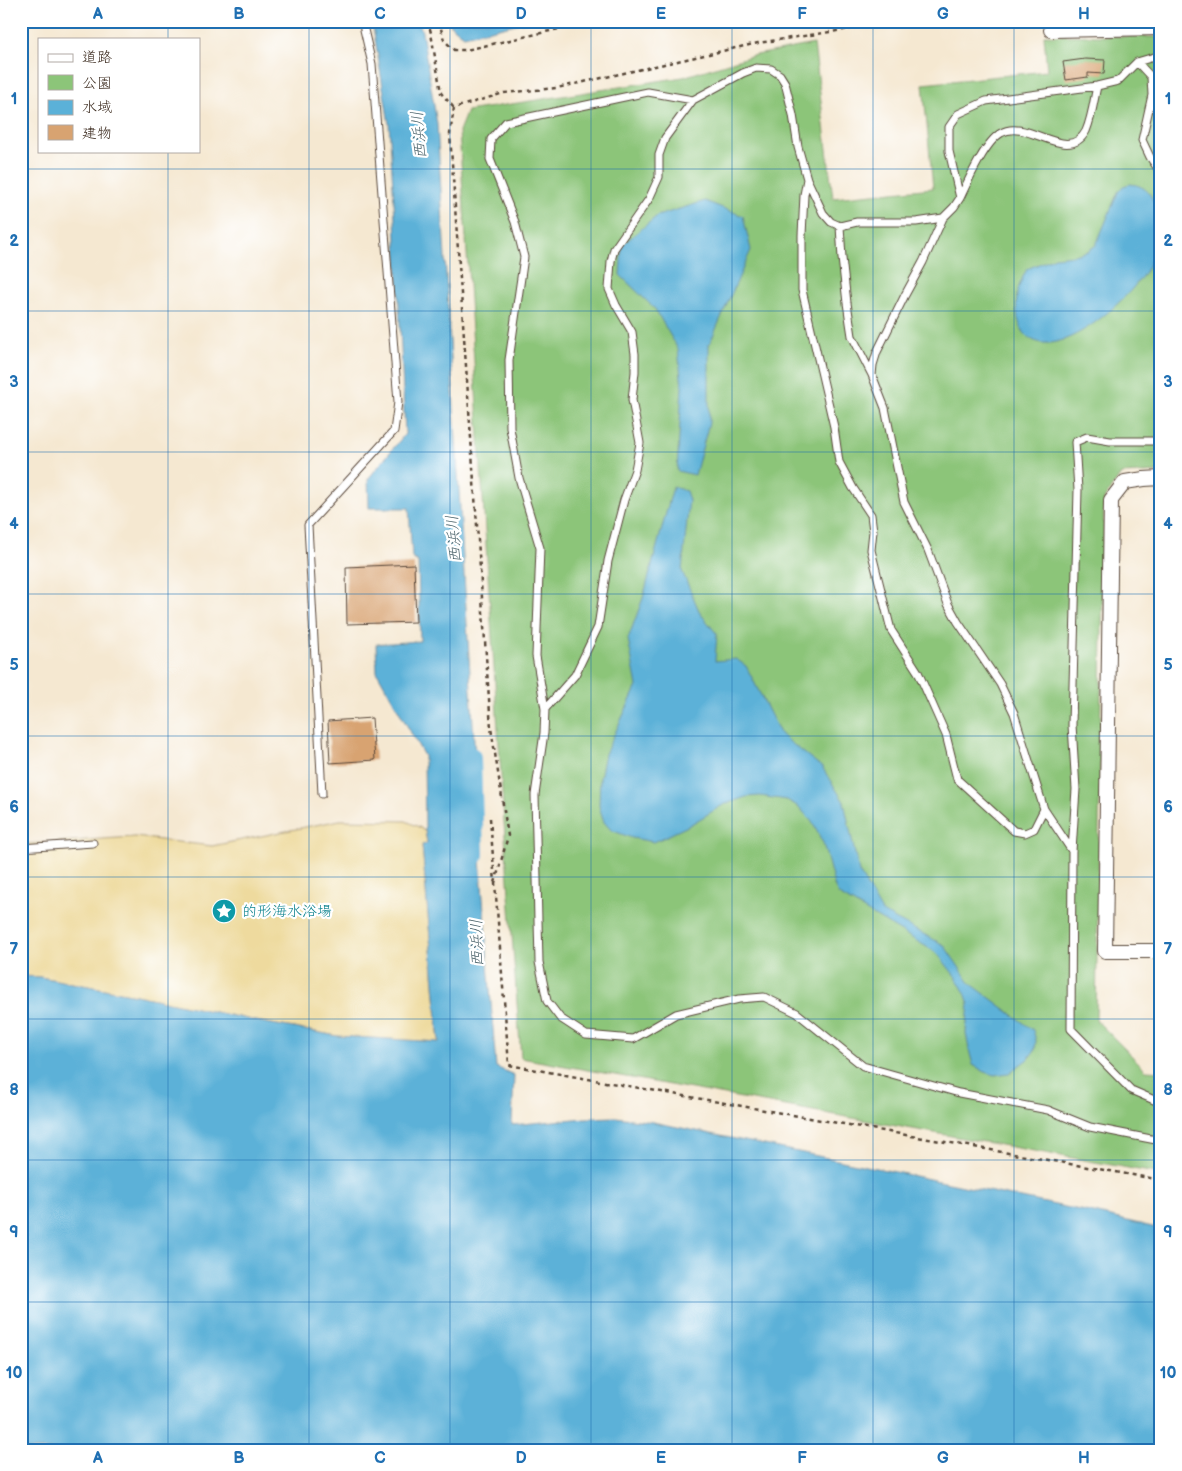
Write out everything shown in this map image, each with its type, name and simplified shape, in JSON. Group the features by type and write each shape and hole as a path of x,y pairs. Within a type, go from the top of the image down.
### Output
{"street":[{"path":"1051,30 1161,28"},
{"path":"1161,478 1125,482 1111,500 1105,951 1161,951"}],"lane":[{"path":"322,794 308,525 394,431 398,402 372,64 362,21"},
{"path":"960,198 949,151 949,127 958,114 986,101 1097,86 1118,81 1137,62 1161,55"},
{"path":"1137,62 1151,77 1152,95 1142,140 1150,157 1161,173"},
{"path":"545,709 575,675 598,627 608,561 640,443 632,400 635,354 632,332 609,289 611,260 614,248 649,199 659,177 659,155 665,138 693,100 743,73 756,68 771,69 780,75 785,84 798,148 807,179 824,213 831,222 840,226 858,222 916,222 944,218"},
{"path":"872,375 877,352 905,295 924,262 944,218 960,198 986,149 1001,133 1013,129 1025,131 1062,144 1080,139 1086,130 1097,86"},
{"path":"693,100 648,92 506,122 491,139 490,160 515,222 524,257 509,360 510,428 519,478 540,548 536,656 545,709 544,733 535,796 539,962 547,1001 560,1018 586,1035 633,1039 676,1014 739,999 764,997 796,1013 863,1066 959,1093 1048,1110 1090,1127 1161,1140"},
{"path":"807,179 804,194 802,290 834,427 839,462 852,488 871,515 873,531 871,550 891,630 918,672 946,735 957,778 1014,831 1025,833 1034,829 1044,809"},
{"path":"840,226 852,336 872,375 885,408 904,502 928,550 948,604 1004,691 1014,713 1044,809 1072,851"},
{"path":"1161,441 1110,441 1087,438 1075,442 1078,490 1072,725 1076,789 1072,851 1071,1029 1130,1090 1161,1103"},
{"path":"21,848 93,843"}],"path":[{"path":"428,21 441,93 454,108 450,134 492,728 508,836 495,883"},
{"path":"439,21 444,40 454,50 466,50 594,21"},
{"path":"454,108 504,93 557,88 758,42 902,21"},
{"path":"490,818 509,1065 1161,1180"}],"green space":[{"path":"1044,35 1161,37 1161,472 1121,474 1104,499 1096,1020 1146,1070 1161,1071 1161,1174 521,1058 459,131 467,111 683,77 751,56 814,44 833,198 933,188 923,84 1047,71"}],"sand":[{"name":"的形海水浴場","path":"340,820 406,821 425,830 427,843 422,845 439,1042 337,1036 136,995 40,977 21,976 21,844 135,837 212,846"}],"water":[{"path":"372,21 419,21 437,124 477,790 464,792 466,822 477,820 496,1067 514,1075 512,1125 616,1117 653,1122 1094,1213 1161,1229 1161,1450 21,1450 21,976 40,977 136,995 337,1036 439,1042 422,845 427,843 425,830 424,756 377,672 376,644 420,641 418,562 412,558 409,508 369,508 368,479 405,434 389,124"},
{"path":"449,21 529,21 464,36 451,26"},
{"path":"1130,184 1144,188 1150,195 1159,223 1156,246 1148,267 1141,278 1102,317 1071,337 1056,342 1043,343 1028,337 1020,325 1017,310 1018,288 1027,269 1055,257 1088,251 1096,245 1118,192 1123,186"},
{"path":"705,201 743,216 751,250 709,345 709,423 695,475 677,471 682,387 678,349 655,309 620,275 622,245 657,216"},
{"path":"673,487 686,491 689,500 682,571 700,613 717,634 715,661 736,659 746,666 781,735 822,767 844,802 859,872 882,912 944,945 970,983 1033,1030 1036,1040 1035,1050 1028,1059 1009,1073 995,1075 973,1065 966,1033 969,1004 955,976 937,953 839,895 835,888 823,843 812,822 799,807 787,800 760,796 746,797 723,805 688,826 654,842 632,838 611,830 604,822 599,806 600,778 605,754 637,686 628,639 643,598"}],"building":[{"path":"1085,59 1105,60 1104,74 1088,73 1088,77 1066,80 1063,62"},
{"path":"414,564 416,622 347,624 346,567"},
{"path":"372,718 375,760 330,763 328,721"}],"waterway":[{"name":"西浜川","path":"469,758 472,854"}],"place":[{"name":"的形海水浴場","path":"224,911"}]}
